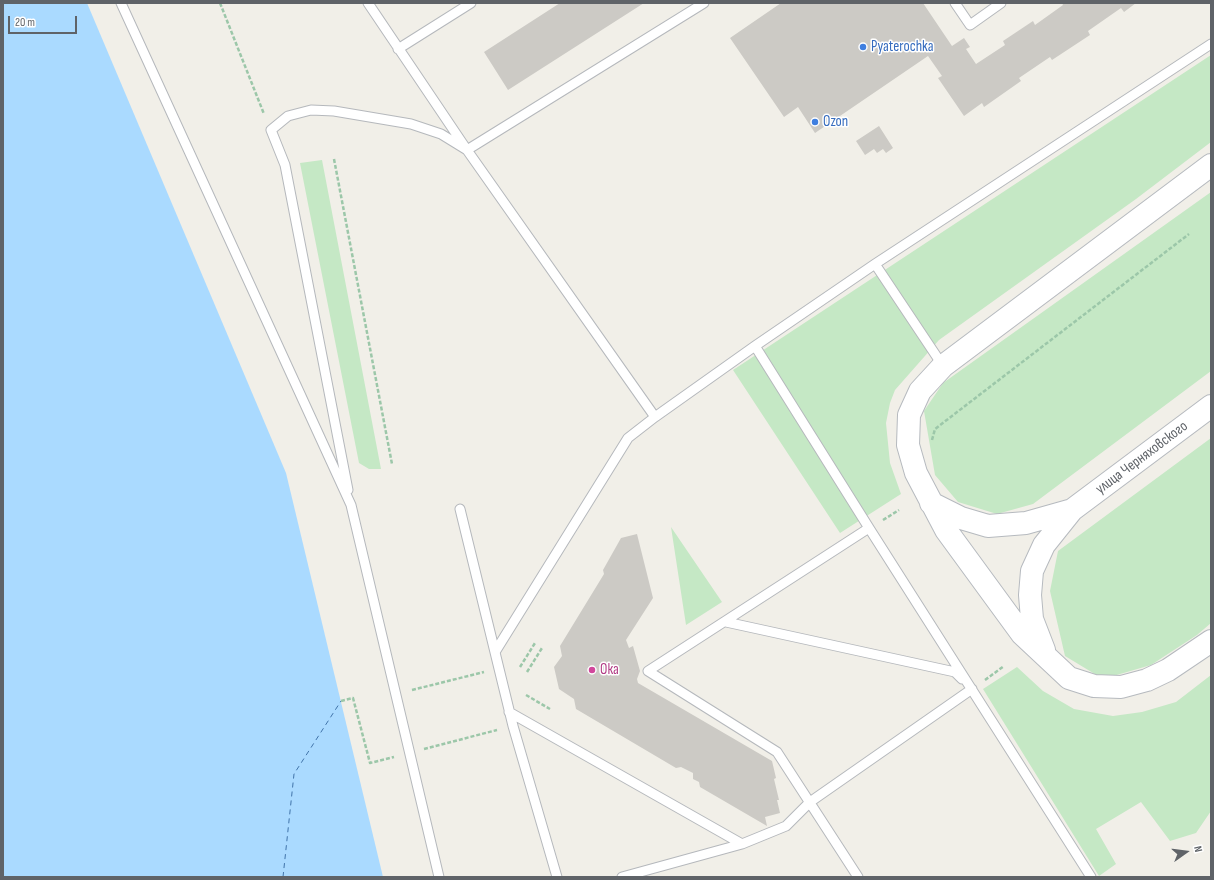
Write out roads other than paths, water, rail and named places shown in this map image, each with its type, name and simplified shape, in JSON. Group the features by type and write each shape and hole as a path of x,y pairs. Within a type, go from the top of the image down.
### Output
{"street":[{"path":"1211,165 943,366 920,391 909,415 908,445 916,472 946,530 1022,634 1069,678 1094,686 1121,687 1147,680 1168,670 1211,642"},
{"name":"улица Черняховского","path":"1072,510 1211,406"},
{"path":"931,503 961,518 988,526 1026,523 1072,510"},
{"path":"1053,664 1040,642 1032,619 1030,595 1032,571 1044,545 1072,510"}],"lane":[{"path":"121,3 351,505"},
{"path":"368,3 467,150 655,417"},
{"path":"398,49 471,3"},
{"path":"467,150 704,3"},
{"path":"955,3 970,25 1001,3"},
{"path":"495,652 628,438 755,346 875,264 1211,44"},
{"path":"439,877 351,505 285,165 271,130 288,116 311,110 334,111 412,124 440,134 467,150"},
{"path":"875,264 943,366"},
{"path":"755,346 1091,877"},
{"path":"460,509 509,712 557,877"},
{"path":"858,877 777,752 648,671 726,622 869,528"},
{"path":"726,622 955,672 972,689"},
{"path":"622,877 742,844 786,826 810,802 972,689"},
{"path":"509,712 742,844"}],"water":[{"path":"3,3 87,3 286,473 383,877 3,877"}],"place":[{"name":"Pyaterochka","path":"863,47"},
{"name":"Ozon","path":"815,122"},
{"name":"Ока","path":"592,670"}]}
